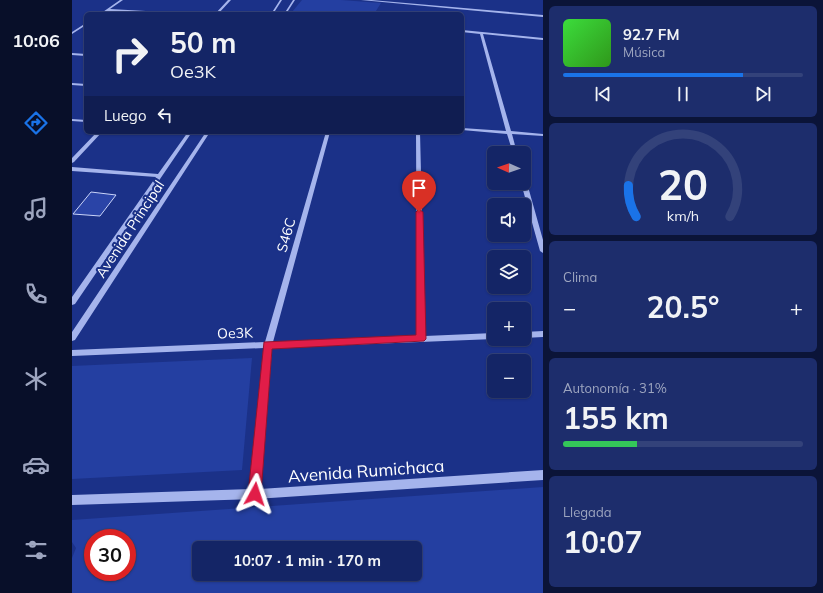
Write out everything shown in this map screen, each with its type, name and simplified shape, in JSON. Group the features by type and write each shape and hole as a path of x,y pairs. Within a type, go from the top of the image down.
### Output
{"street":[{"path":"104,12 122,0"},
{"path":"218,12 230,0"},
{"path":"273,12 280,0"},
{"path":"286,12 294,0"},
{"path":"362,0 543,12"},
{"path":"403,0 543,16"},
{"path":"108,10 153,12"},
{"path":"72,33 84,25"},
{"path":"464,31 543,39"},
{"path":"481,33 513,146"},
{"path":"72,54 84,55"},
{"path":"72,84 84,85"},
{"path":"72,120 84,121"},
{"path":"464,129 543,135"},
{"path":"72,161 98,134"},
{"name":"Avenida Principal","path":"72,302 189,134"},
{"name":"Avenida Principal","path":"72,338 207,134"},
{"name":"S46C","path":"255,494 268,345 327,134"},
{"path":"418,134 421,339"},
{"path":"72,169 160,176"},
{"path":"526,190 543,251"},
{"path":"531,335 543,334"},
{"name":"Oe3K","path":"72,353 487,336"},
{"name":"Avenida Rumichaca","path":"72,500 255,494 543,475"}],"shaded area":[{"path":"302,0 341,0 381,3 375,12 292,12"},
{"path":"252,358 242,470 72,479 72,366"},
{"path":"543,487 543,593 72,593 72,558 76,548 72,542 72,520"}],"building":[{"path":"91,192 116,195 100,216 73,214"}],"route":[{"path":"255,494 268,345 421,339 419,212"}]}
